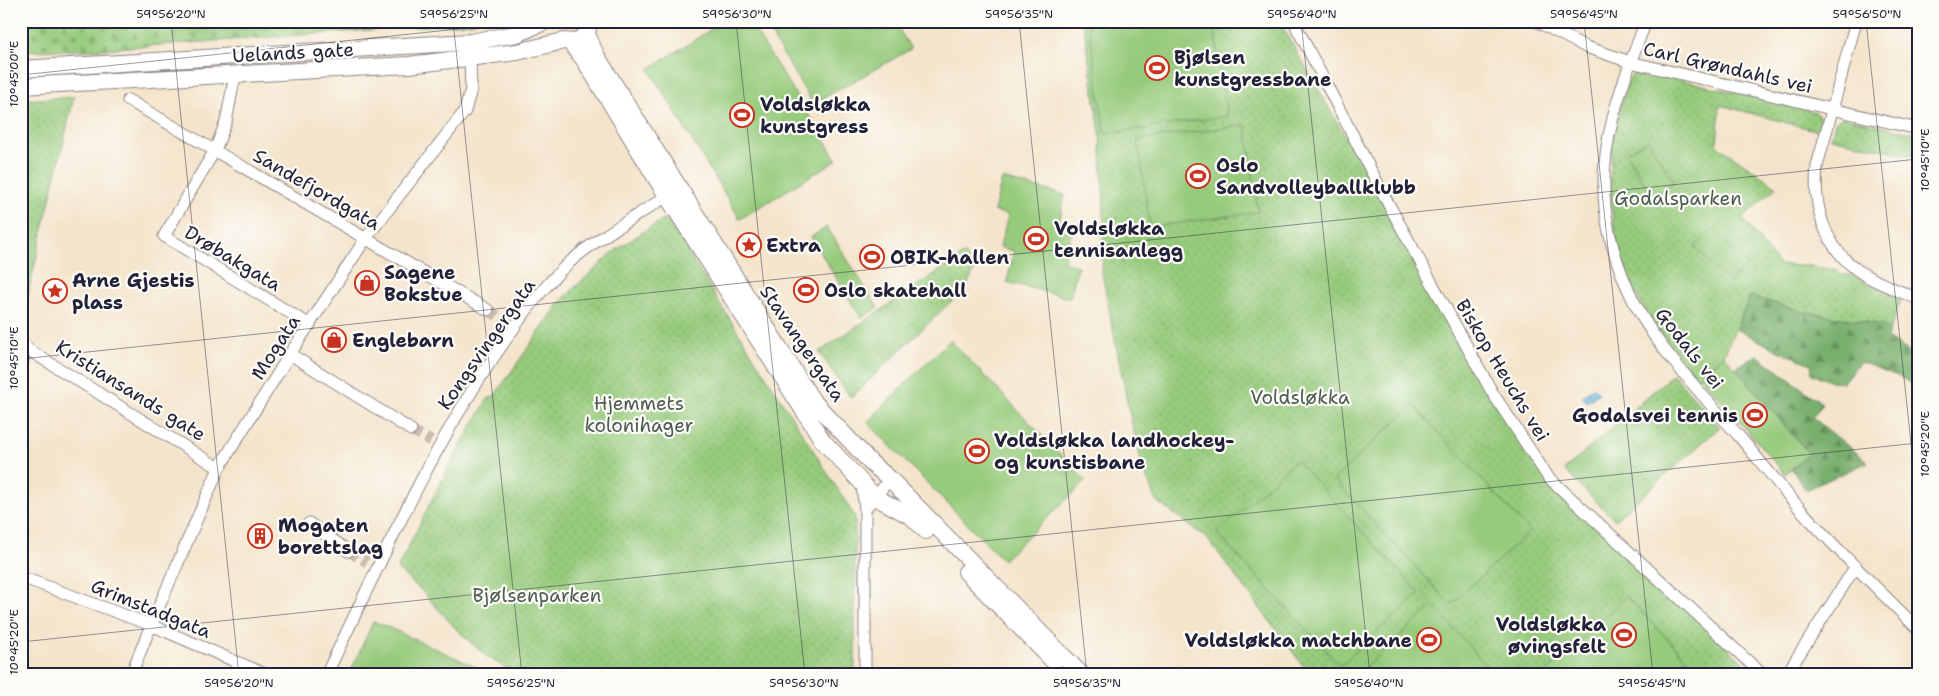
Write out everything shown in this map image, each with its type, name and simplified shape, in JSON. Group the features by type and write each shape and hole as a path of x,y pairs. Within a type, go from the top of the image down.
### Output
{"main road":[{"name":"Uelands gate","path":"21,69 470,42 491,40 517,34 546,21"},
{"path":"554,21 558,37 567,42"},
{"name":"Uelands gate","path":"21,86 386,67 470,58 580,40 591,26"},
{"name":"Stavangergata","path":"591,26 596,55 673,192 823,441 862,483 870,503 912,517 1066,675"},
{"name":"Stavangergata","path":"567,42 585,61 812,400 871,463 890,479 1082,675"}],"street":[{"name":"Biskop Heuchs vei","path":"1295,21 1389,205 1492,392 1548,477 1763,675"},
{"name":"Carl Grøndahls vei","path":"1536,21 1586,47 1630,62 1918,129"},
{"name":"Godals vei","path":"1646,21 1616,105 1609,135 1605,178 1605,207 1611,240 1623,278 1642,315 1663,348 1802,510 1918,629"},
{"path":"1856,21 1816,166 1815,186 1818,210 1825,231 1834,248 1856,269 1918,299"},
{"name":"Mogata","path":"131,675 219,468 290,354 366,238 465,111 471,89 470,58"},
{"path":"215,150 226,122 235,75"},
{"name":"Sandefjordgata","path":"128,100 488,310"},
{"name":"Drøbakgata","path":"215,150 164,236 310,325"},
{"name":"Kongsvingergata","path":"326,675 435,444 511,324 570,261 598,239 673,192"},
{"name":"Kristiansands gate","path":"22,351 219,468"},
{"path":"290,354 411,430"},
{"path":"865,675 865,536 870,503 890,479"},
{"path":"310,523 348,551"},
{"path":"367,562 377,569"},
{"path":"1786,675 1856,566"},
{"name":"Grimstadgata","path":"21,578 151,625 267,675"}],"green space":[{"path":"21,21 478,21 89,50 21,51"},
{"name":"Voldsløkka kunstgress","path":"724,21 749,21 837,160 740,219 649,69"},
{"path":"763,21 894,21 911,49 813,104"},
{"name":"Voldsløkka","path":"1083,21 1279,21 1483,376 1550,477 1756,675 1310,675 1208,539 1155,500 1141,461 1129,411 1102,273 1104,206 1100,133"},
{"name":"Bjølsen kunstgressbane","path":"1088,21 1213,21 1227,116 1105,134"},
{"name":"Godalsparken","path":"1641,70 1816,112 1820,121 1818,131 1720,105 1717,145 1777,187 1742,218 1779,265 1809,266 1838,270 1839,274 1851,275 1901,300 1890,329 1878,324 1800,311 1750,296 1724,355 1696,379 1653,323 1635,293 1618,245 1613,220 1611,170 1617,120 1629,79 1633,74"},
{"path":"74,97 21,324 21,100"},
{"path":"1843,117 1918,134 1918,157 1831,138 1835,122"},
{"name":"Oslo Sandvolleyballklubb","path":"1246,125 1258,212 1150,227 1138,140"},
{"path":"1648,140 1674,182 1652,195 1626,153"},
{"name":"Voldsløkka tennisanlegg","path":"1002,179 1065,195 1058,227 1072,230 1064,262 1078,266 1070,298 1007,282 1014,251 1000,247 1008,215 994,211"},
{"name":"Hjemmets kolonihager","path":"663,219 672,223 695,264 854,515 855,675 518,675 490,659 459,632 421,590 397,569 451,462 487,400 495,395 558,305 616,250"},
{"path":"827,227 878,308 861,318 811,237"},
{"path":"1713,229 1748,265 1729,283 1695,247"},
{"path":"964,254 975,269 966,287 851,398 819,352"},
{"path":"1750,296 1800,311 1878,324 1890,329 1887,338 1918,357 1918,388 1898,376 1860,362 1843,382 1831,381 1812,374 1811,364 1779,351 1736,329"},
{"name":"Voldsløkka landhockey- og kunstisbane","path":"950,340 1086,481 1003,560 867,422"},
{"name":"Godalsvei tennis","path":"1724,355 1809,454 1785,474 1700,376"},
{"path":"1757,355 1823,404 1812,417 1868,462 1806,490 1792,469 1809,453 1735,368"},
{"path":"1673,374 1720,427 1615,520 1564,470"},
{"path":"1413,405 1530,531 1451,605 1334,479"},
{"path":"1296,460 1419,593 1340,666 1217,533"},
{"name":"Voldsløkka øvingsfelt","path":"1626,596 1702,675 1544,675"},
{"name":"Voldsløkka matchbane","path":"1433,606 1495,675 1357,675"},
{"path":"373,622 383,625 494,675 349,675"}],"water":[{"path":"27,208 31,210 21,236 21,222"},
{"path":"1593,387 1599,393 1587,402 1582,396"}],"tunnel":[{"path":"488,310 507,322"},
{"path":"411,430 431,441"},
{"path":"348,551 367,562"}],"place":[{"name":"Bjølsen kunstgressbane","path":"1157,68"},
{"name":"Voldsløkka kunstgress","path":"742,115"},
{"name":"Oslo Sandvolleyballklubb","path":"1198,176"},
{"name":"Voldsløkka tennisanlegg","path":"1036,239"},
{"name":"Extra","path":"749,245"},
{"name":"OBIK-hallen","path":"872,257"},
{"name":"Sagene Bokstue","path":"367,283"},
{"name":"Oslo skatehall","path":"806,290"},
{"name":"Arne Gjestis plass","path":"55,291"},
{"name":"Englebarn","path":"334,340"},
{"name":"Godalsvei tennis","path":"1755,415"},
{"name":"Voldsløkka landhockey- og kunstisbane","path":"977,451"},
{"name":"Mogaten borettslag","path":"260,536"},
{"name":"Voldsløkka øvingsfelt","path":"1624,635"},
{"name":"Voldsløkka matchbane","path":"1429,640"}],"park label":[{"name":"Bjølsenparken","path":"537,595"}]}
